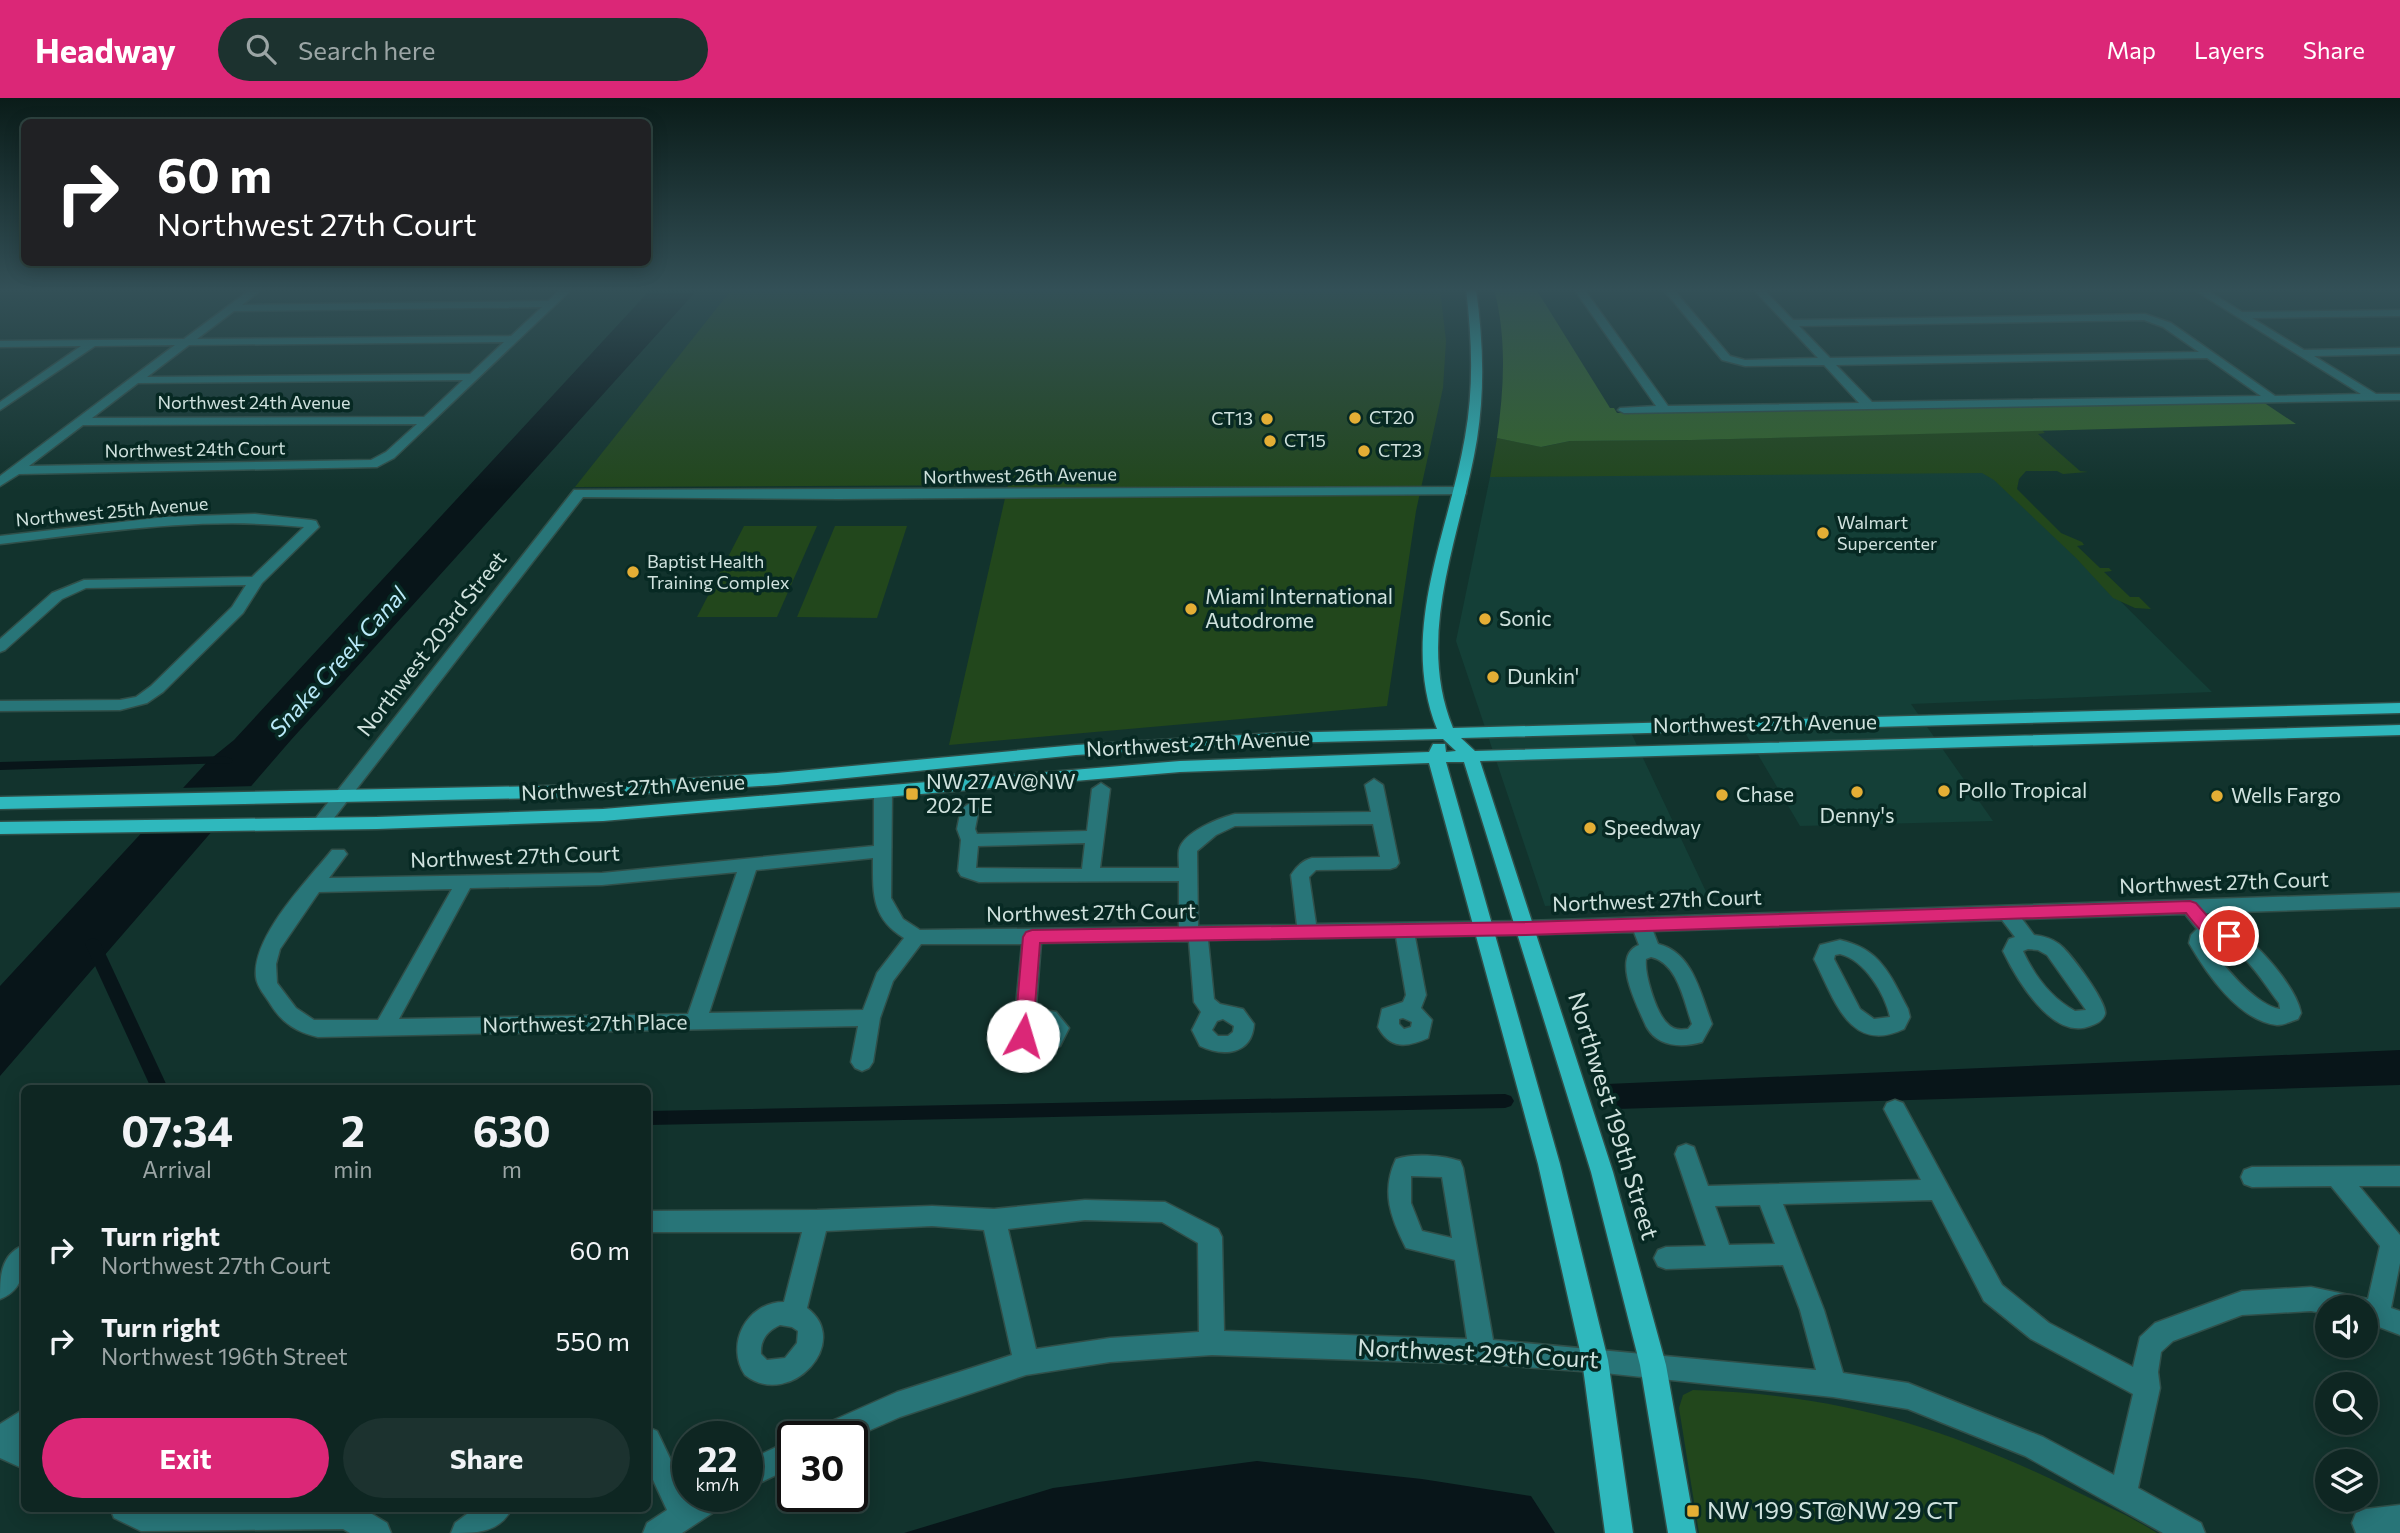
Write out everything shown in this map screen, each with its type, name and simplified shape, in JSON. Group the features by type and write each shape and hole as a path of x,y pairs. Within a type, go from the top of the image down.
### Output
{"main road":[{"path":"1477,356 1478,379 1461,491 1442,561 1430,626 1434,686 1446,732 1436,755 1549,1164 1595,1360 1619,1533"},
{"name":"Northwest 27th Avenue","path":"0,803 534,793 698,784 1076,750 1277,738 2400,708"},
{"path":"1858,745 1859,738 1866,732 1906,721"},
{"name":"Northwest 27th Avenue","path":"0,828 522,818 689,809 1180,766 1436,755 2400,730"},
{"name":"Northwest 199th Street","path":"1446,732 1470,755 1602,1172 1653,1365 1682,1533"},
{"path":"1076,750 1078,774"},
{"path":"689,809 698,784"}],"street":[{"path":"0,407 74,356"},
{"path":"0,482 169,356"},
{"path":"426,420 494,356"},
{"path":"1627,356 1665,410"},
{"path":"1724,356 1734,362 2158,356"},
{"path":"1822,356 1869,406"},
{"path":"2212,356 2274,400"},
{"path":"2306,356 2372,397"},
{"path":"138,380 471,377"},
{"path":"1624,410 2400,397"},
{"name":"Northwest 24th Avenue","path":"83,422 426,420"},
{"name":"Northwest 24th Court","path":"17,470 373,464 390,455 426,420"},
{"name":"Northwest 26th Avenue","path":"579,493 839,495 1461,491"},
{"name":"Northwest 203rd Street","path":"321,823 579,493"},
{"name":"Northwest 25th Avenue","path":"2,541 165,521 256,518 311,524 311,531 256,580"},
{"path":"0,647 69,588 96,583 256,580"},
{"path":"0,706 120,705 142,700 158,689 238,610 256,580"},
{"path":"1307,932 1300,875 1312,864 1390,863 1374,785"},
{"path":"1090,876 1101,789"},
{"path":"862,1062 870,1018 884,978 916,936 897,924 883,898 883,792"},
{"path":"970,809 966,828 970,840 967,871 979,876 1189,874"},
{"path":"1216,1013 1204,1002 1194,934 1188,849 1203,833 1225,822 1380,818"},
{"path":"970,840 1093,837"},
{"name":"Northwest 27th Court","path":"316,885 602,879 883,851"},
{"path":"316,885 338,854"},
{"path":"696,1021 749,863"},
{"path":"384,1028 464,883"},
{"name":"Northwest 27th Place","path":"316,885 284,923 268,952 265,978 281,1005 301,1025 318,1029 870,1018"},
{"name":"Northwest 27th Court","path":"916,936 1032,937 1526,928 2400,900"},
{"path":"2190,907 2211,933 2229,936 2246,948 2289,1001 2291,1013 2281,1018 2273,1017 2242,998 2199,943 2201,934 2211,933"},
{"path":"2008,913 2028,942"},
{"path":"1824,919 1840,947"},
{"path":"1641,925 1651,950"},
{"path":"1404,930 1416,995 1410,1011"},
{"path":"1032,937 1026,1006 1033,1019"},
{"path":"1895,1109 1993,1293 2040,1331 2147,1388"},
{"path":"1686,1154 1721,1256"},
{"path":"2252,1177 2400,1176"},
{"path":"2337,1177 2396,1243 2381,1315"},
{"path":"1700,1196 1937,1190"},
{"path":"1768,1195 1812,1310 1833,1384"},
{"path":"651,1222 817,1221 932,1216 994,1220 1085,1210 1165,1212 1210,1237 1212,1343"},
{"path":"994,1220 1026,1363"},
{"path":"793,1313 817,1221"},
{"path":"1466,1252 1482,1353"},
{"path":"1667,1258 1791,1254"},
{"path":"0,1288 21,1260"},
{"path":"2123,1494 2147,1388 2145,1372 2150,1346 2164,1332 2242,1303 2315,1300"},
{"name":"Northwest 29th Court","path":"861,1421 897,1405 1026,1363 1110,1350 1212,1343 1595,1360 1833,1384 1908,1396 2034,1446 2191,1533"},
{"path":"0,1441 21,1424"},
{"path":"0,1432 3,1433 0,1441"},
{"path":"0,1441 21,1454"},
{"path":"651,1446 683,1514"},
{"path":"132,1512 141,1517 287,1512 346,1516 377,1533"},
{"path":"465,1533 493,1512"},
{"path":"657,1533 686,1512"},
{"path":"2379,1533 2366,1523 2400,1519"}],"shaded area":[{"path":"1988,470 2212,692 1911,704 1993,821 1800,826 1737,719 1626,722 1709,898 1545,906 1456,641 1490,477"}],"green space":[{"name":"Miami International Autodrome","path":"679,356 1445,356 1443,388 1416,511 1387,706 949,745 1008,485 575,487"},
{"path":"1503,356 1578,356 1610,408 1614,408 1617,413 2263,402 2296,424 1570,441 1541,447 1497,438"},
{"path":"2042,430 2045,433 2038,434 2080,471 2088,472 2063,474 2057,471 2026,471 2019,479 2017,489 2061,533 2082,542 2084,545 2077,546 2100,568 2109,568 2112,571 2104,572 2130,597 2139,597 2151,609 2135,608 2113,598 2076,558 1994,480 1982,473 1490,477 1497,438 1542,447 1570,441"},
{"path":"744,526 817,526 777,617 697,617"},
{"path":"835,526 907,526 877,618 797,617"},
{"path":"1693,1390 1793,1398 1840,1406 1930,1430 2021,1465 2124,1514 2157,1533 1699,1533 1679,1408 1683,1395"}],"water":[{"name":"Snake Creek Canal","path":"589,356 638,356 291,740 0,1076 0,986 208,761 234,740"},
{"path":"2400,1050 2400,1085 1616,1109 1607,1084"},
{"path":"1257,1461 1422,1479 1531,1496 1555,1533 904,1533 1053,1488"}],"pier":[{"path":"256,786 215,833 136,834 179,788"}],"waterway":[{"path":"0,766 226,760"},
{"path":"93,944 159,1085"},
{"path":"651,1118 1505,1101"}],"place":[{"name":"CT20","path":"1355,418"},
{"name":"CT13","path":"1267,419"},
{"name":"CT15","path":"1270,441"},
{"name":"CT23","path":"1364,451"},
{"name":"Walmart Supercenter","path":"1823,533"},
{"name":"Baptist Health Training Complex","path":"633,572"},
{"name":"Miami International Autodrome","path":"1191,609"},
{"name":"Sonic","path":"1485,619"},
{"name":"Dunkin'","path":"1493,677"},
{"name":"Pollo Tropical","path":"1944,791"},
{"name":"Denny's","path":"1857,792"},
{"name":"NW 27 AV@NW 202 TE","path":"912,794"},
{"name":"Chase","path":"1722,795"},
{"name":"Wells Fargo","path":"2217,796"},
{"name":"Speedway","path":"1590,828"},
{"name":"NW 199 ST@NW 29 CT","path":"1693,1511"}],"route":[{"path":"1023,1036 1025,1026 1033,1019 1026,1006 1032,937 1526,928 2190,907 2211,933 2229,936"}]}
